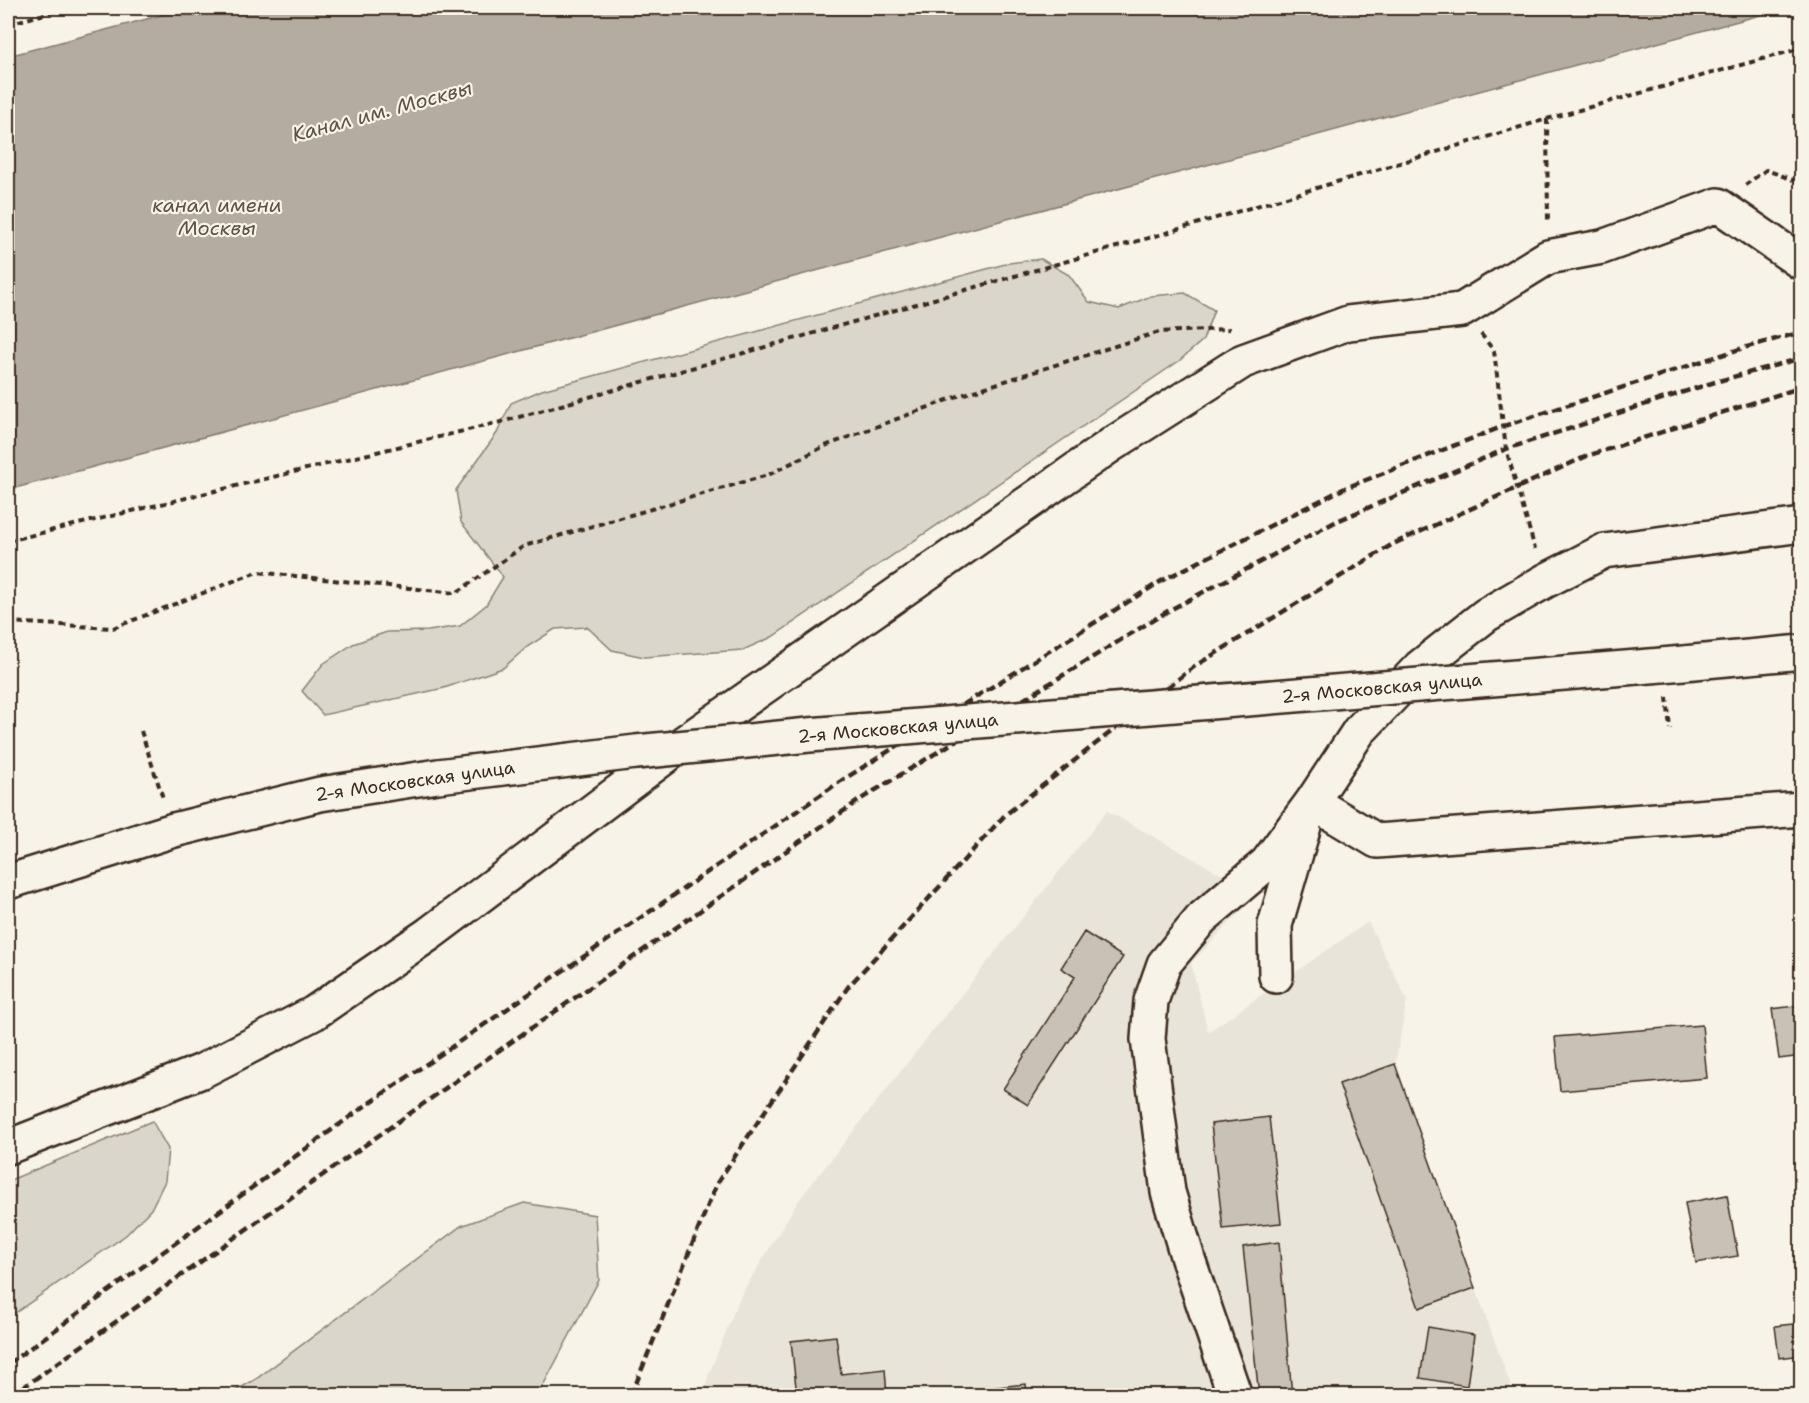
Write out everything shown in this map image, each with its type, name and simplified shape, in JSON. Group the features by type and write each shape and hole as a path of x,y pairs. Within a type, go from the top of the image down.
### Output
{"street":[{"path":"8,1147 202,1071 314,1013 429,934 682,744 1111,445 1243,361 1348,323 1462,310 1548,257 1602,247 1718,205 1802,263"},
{"path":"1235,1395 1188,1259 1168,1192 1148,1039 1151,1001 1164,964 1202,918 1267,862 1312,802 1359,731 1420,667 1486,615 1604,551 1802,525"},
{"name":"2-я Московская улица","path":"8,882 174,831 320,794 438,776 636,752 809,735 1664,678 1802,652"},
{"path":"1312,802 1377,841 1802,809"},
{"path":"1276,976 1275,925 1312,802"}],"path":[{"path":"8,24 67,8"},
{"path":"8,541 505,421 1166,233 1547,119 1802,48"},
{"path":"1547,119 1548,257"},
{"path":"1718,205 1766,170 1802,183"},
{"path":"1462,310 1494,351 1506,449 1545,581"},
{"path":"8,622 113,628 257,572 456,593 524,546 768,475 825,446 958,396 1158,332 1241,328"},
{"path":"1664,678 1670,729"},
{"path":"141,731 174,831"}],"shaded area":[{"path":"1041,259 1069,275 1089,302 1119,309 1151,296 1185,293 1214,310 1203,340 1179,361 772,637 743,650 644,657 612,650 587,627 555,629 527,647 503,668 444,688 323,715 302,691 323,664 353,644 387,632 428,631 460,626 486,605 503,577 461,522 456,490 497,433 511,403 542,390 1009,263"},
{"path":"1107,811 1257,894 1191,963 1208,1032 1368,922 1407,1000 1395,1064 1514,1395 703,1396 708,1376 740,1297 798,1201"},
{"path":"152,1121 168,1149 165,1181 151,1209 126,1235 8,1318 8,1181"},
{"path":"524,1203 595,1215 599,1280 538,1395 228,1395 256,1379 461,1226"}],"water":[{"name":"канал имени Москвы","path":"188,8 1786,8 8,490 8,56"}],"building":[{"path":"1084,932 1123,957 1028,1105 1003,1089 1075,977 1061,968"},
{"path":"1802,1005 1802,1056 1779,1059 1772,1009"},
{"path":"1702,1025 1707,1078 1560,1091 1555,1037"},
{"path":"1395,1064 1475,1288 1419,1308 1339,1084"},
{"path":"1269,1117 1281,1223 1223,1229 1211,1124"},
{"path":"1727,1195 1738,1256 1696,1263 1685,1203"},
{"path":"1279,1242 1292,1396 1259,1396 1243,1247"},
{"path":"1802,1323 1802,1355 1779,1358 1775,1326"},
{"path":"1428,1327 1474,1335 1467,1386 1420,1378"},
{"path":"836,1336 841,1374 885,1369 887,1396 797,1396 791,1341"},
{"path":"1026,1384 1027,1396 918,1396"}],"railway":[{"path":"8,1364 365,1106 841,781 1163,580 1343,489 1504,426 1743,348 1802,332"},
{"path":"11,1396 481,1063 861,799 1168,611 1337,521 1506,449 1715,382 1802,358"},
{"path":"631,1396 717,1183 848,987 1005,815 1195,666 1393,544 1587,456 1802,387"}],"water label":[{"name":"Канал им. Москвы","path":"382,111"}]}
